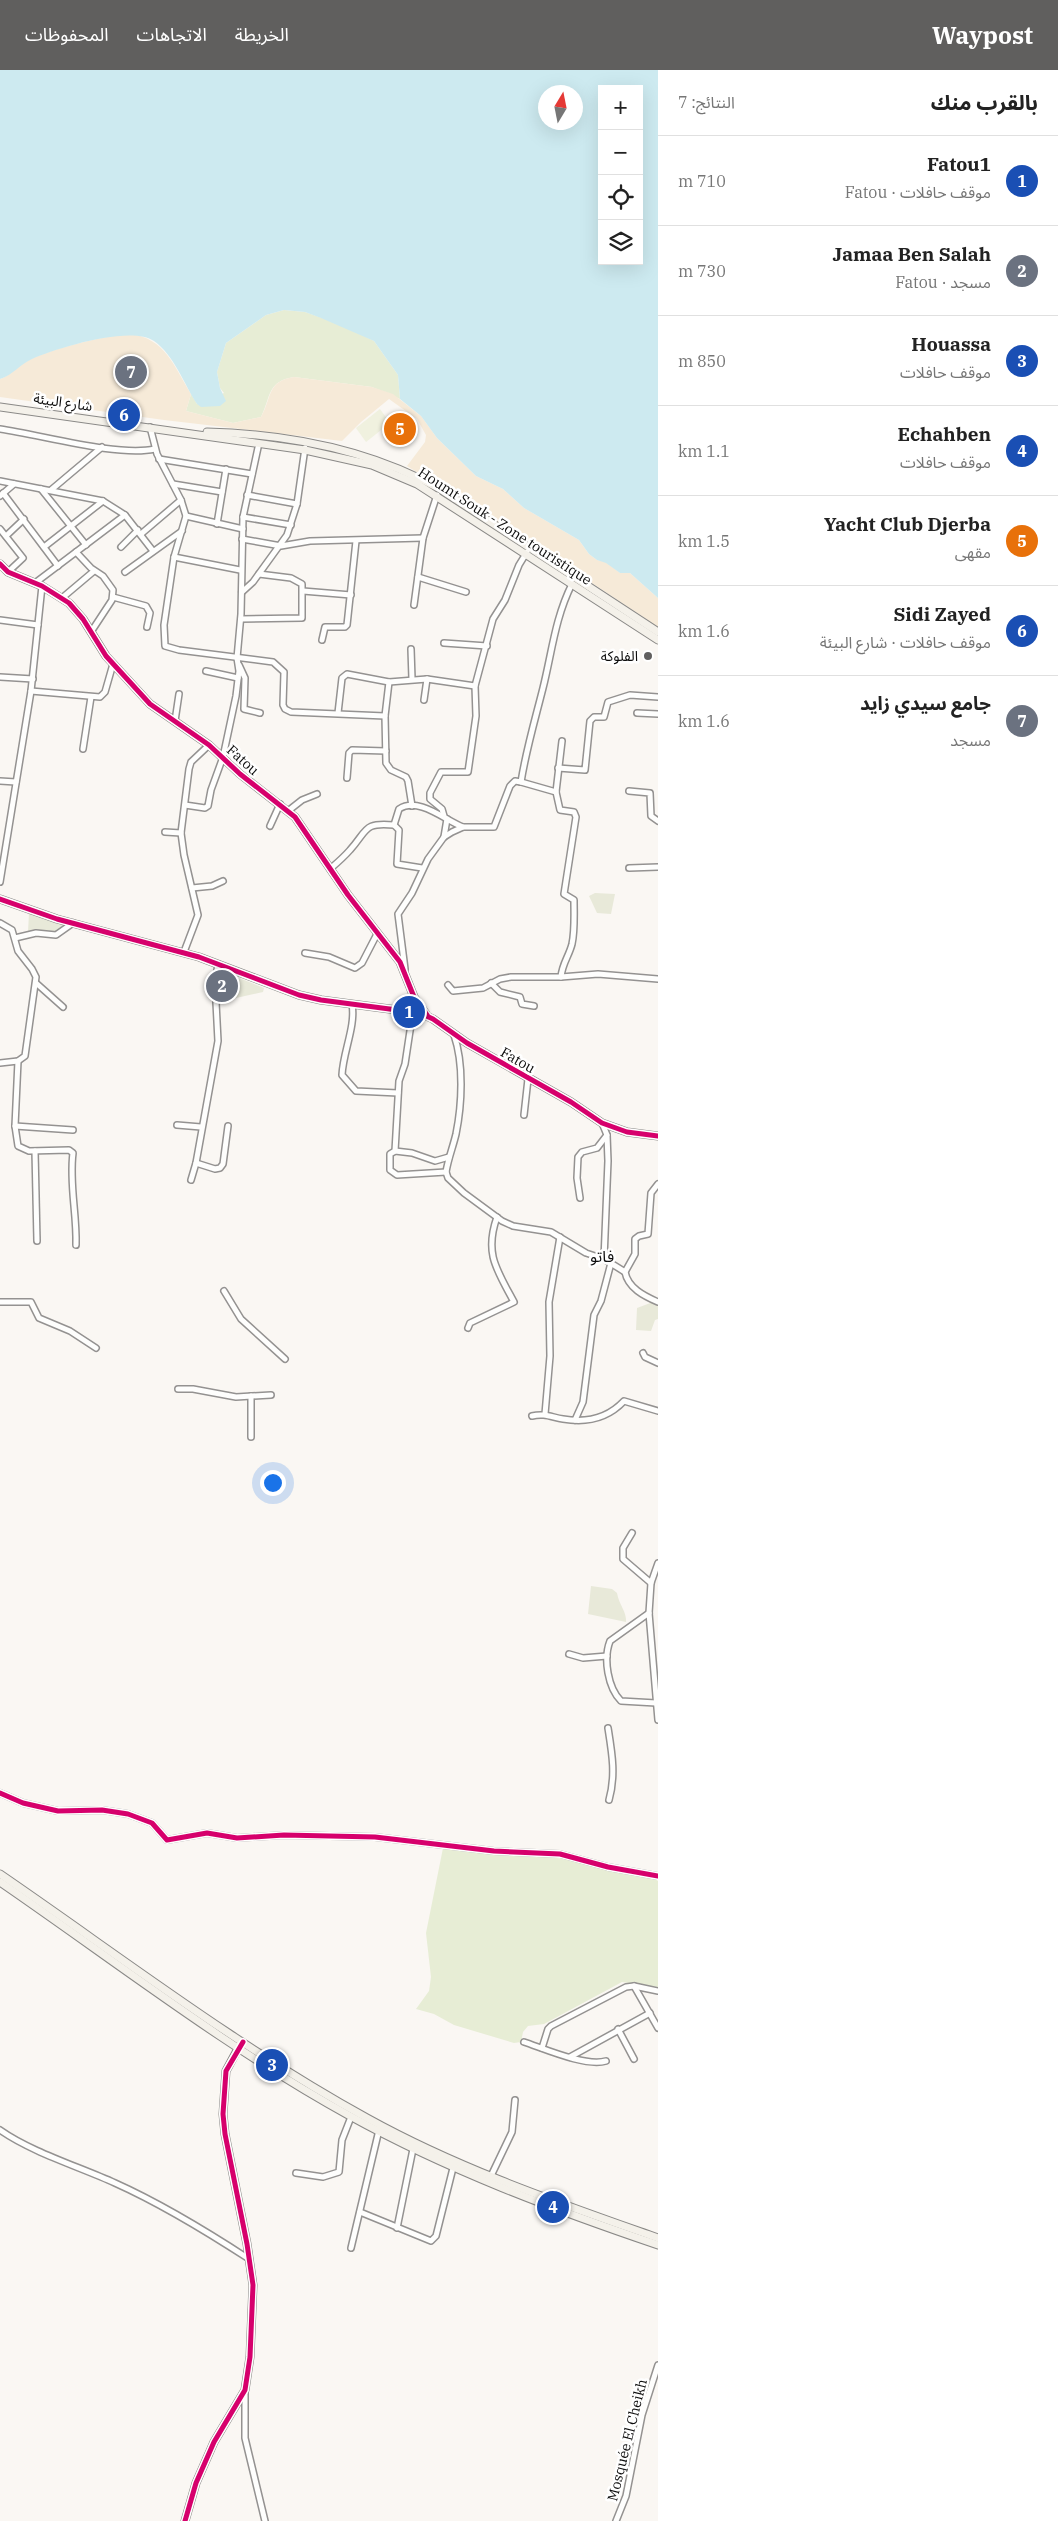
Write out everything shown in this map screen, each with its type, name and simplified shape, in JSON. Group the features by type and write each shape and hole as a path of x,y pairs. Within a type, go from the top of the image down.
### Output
{"main road":[{"name":"شارع البيئة","path":"0,407 182,431"},
{"name":"Houmt Souk - Zone touristique","path":"182,431 259,443 306,446 372,465 404,477 528,550 572,584 658,640"},
{"path":"182,431 226,433 373,458 419,477 528,550 658,632"},
{"name":"Fatou","path":"3,568 42,586 62,598 75,610 112,664 150,704 209,744 240,774 288,811 305,830 330,869 405,970 414,997 427,1015 454,1035 571,1102 602,1123 626,1132 658,1136"},
{"name":"Fatou","path":"0,899 73,923 184,952 290,993 321,1000 412,1011 427,1015"},
{"path":"412,1011 415,1007 414,997"},
{"path":"0,1874 230,2042 240,2045 305,2082 413,2149 453,2168 658,2245"},
{"path":"0,1882 63,1921 240,2045 351,2117 380,2128 489,2180"},
{"path":"230,2042 233,2056"},
{"path":"185,2521 196,2483 214,2442 245,2390 253,2319 253,2285 224,2126 225,2076 233,2056 240,2045"},
{"path":"567,2210 658,2238"}],"street":[{"path":"150,427 155,449 181,500 186,516 174,558 164,625 165,646 238,661 267,660 282,668 285,675 282,695 285,709 299,713 338,712 385,716"},
{"path":"0,429 102,447 136,451 155,449"},
{"path":"185,805 207,807 223,757 238,678 243,517 259,443"},
{"path":"242,592 281,546 291,525 297,504 306,446"},
{"path":"51,490 102,447"},
{"path":"160,458 252,474"},
{"path":"216,524 226,470"},
{"path":"0,481 103,501 125,515 153,550"},
{"path":"14,484 2,494 24,519 58,566"},
{"path":"173,484 222,492"},
{"path":"40,488 86,544"},
{"path":"247,495 297,504"},
{"path":"414,605 423,538 437,495"},
{"path":"120,547 181,500"},
{"path":"44,547 103,501"},
{"path":"34,583 125,515"},
{"path":"186,516 242,529"},
{"path":"243,517 291,525"},
{"path":"6,536 24,519"},
{"path":"0,529 23,558 3,568"},
{"path":"125,572 153,550 182,531"},
{"path":"242,539 281,546 310,540 423,538"},
{"path":"322,640 325,627 346,627 356,540"},
{"path":"444,837 445,818 442,809 430,799 430,793 441,772 468,772 476,716 475,686 495,614 505,600 528,550"},
{"path":"76,552 111,585 113,597 90,632"},
{"path":"174,558 240,570"},
{"path":"62,598 94,571"},
{"path":"241,618 300,619 304,614 302,584 296,580 259,574"},
{"path":"418,577 466,592"},
{"path":"521,782 527,744 543,689 554,632 564,601 572,584"},
{"path":"0,882 32,691 42,586"},
{"path":"303,591 351,595"},
{"path":"113,597 146,606 150,612 147,627"},
{"path":"0,620 38,625"},
{"path":"444,643 486,646"},
{"path":"411,648 412,679"},
{"path":"238,661 245,678 244,708 260,713"},
{"path":"32,691 90,698 103,695 112,664"},
{"path":"206,671 238,678"},
{"path":"338,712 343,675 355,674 389,682 427,679 475,686"},
{"path":"0,677 33,679"},
{"path":"424,700 427,679"},
{"path":"389,682 385,716 388,766 408,781 412,806"},
{"path":"175,721 179,694"},
{"path":"558,768 585,770 590,721 594,717 604,717 608,702 630,696 658,697"},
{"path":"83,749 90,698"},
{"path":"637,714 658,714"},
{"path":"561,977 562,963 570,948 573,934 574,900 564,894 576,817 574,812 560,810 556,792 562,741"},
{"path":"184,952 198,915 184,855 181,833 191,762 209,744"},
{"path":"347,778 349,753 352,750 386,751"},
{"path":"0,781 16,782"},
{"path":"405,970 398,914 412,893 422,868 444,837 463,828 494,827 510,786 515,781 556,792"},
{"path":"629,791 650,794 651,816 658,821"},
{"path":"288,811 302,800 317,794"},
{"path":"270,826 280,804"},
{"path":"394,824 399,809 412,806 434,811 463,828"},
{"path":"330,869 350,850 364,829 375,824 394,824"},
{"path":"394,824 399,830 397,864 422,868"},
{"path":"165,832 181,833"},
{"path":"629,868 658,867"},
{"path":"192,888 212,886 223,882"},
{"path":"0,922 10,927 18,952 32,969 36,983 25,1056 18,1061 0,1063"},
{"path":"15,938 36,933 56,935 73,923"},
{"path":"305,953 329,957 355,968 362,963 377,934"},
{"path":"191,1180 196,1163 201,1127 218,1042 215,983 218,964"},
{"path":"448,986 453,991 482,988 511,977 561,977 598,974 658,979"},
{"path":"36,983 63,1006"},
{"path":"491,984 500,992 520,997 522,1004 534,1006"},
{"path":"352,1004 354,1013 345,1049 342,1075 356,1091 398,1093"},
{"path":"412,1011 398,1093 395,1150 392,1151 389,1159 390,1170 393,1174 444,1172"},
{"path":"444,1172 456,1134 459,1106 460,1062 454,1035"},
{"path":"18,1061 15,1126 18,1146 35,1151 69,1150 73,1153 71,1180 76,1225 76,1245"},
{"path":"524,1115 528,1079"},
{"path":"602,1123 607,1135 608,1161 604,1259"},
{"path":"177,1125 201,1127"},
{"path":"15,1126 73,1130"},
{"path":"196,1163 215,1169 220,1168 228,1126"},
{"path":"580,1198 577,1178 578,1157 582,1152 597,1148 607,1135"},
{"path":"395,1150 412,1153 440,1164 454,1184 497,1217 513,1226 551,1232 586,1253 604,1259 626,1272"},
{"path":"35,1151 38,1242"},
{"path":"435,1161 449,1157"},
{"path":"658,1186 652,1193 648,1234 635,1239 634,1254 626,1272 628,1282 635,1289 658,1302"},
{"path":"468,1328 470,1322 514,1302 498,1275 491,1254 492,1236 497,1217"},
{"path":"545,1414 550,1356 549,1302 560,1238"},
{"path":"575,1420 583,1402 594,1314 601,1301 611,1263"},
{"path":"224,1291 241,1320 284,1359"},
{"path":"0,1302 24,1300 31,1302 40,1318 70,1331 96,1348"},
{"path":"643,1353 645,1357 658,1363"},
{"path":"178,1389 193,1389 236,1397 271,1395"},
{"path":"251,1396 251,1437"},
{"path":"532,1416 545,1414 575,1420 592,1420 608,1414 624,1401 658,1411"},
{"path":"632,1533 624,1548 623,1559 651,1583"},
{"path":"658,1563 651,1583 649,1611 658,1720"},
{"path":"656,1703 621,1701 612,1688 607,1656 610,1642 649,1611 658,1611"},
{"path":"569,1654 583,1658 607,1656"},
{"path":"608,1728 614,1768 614,1783 609,1800"},
{"path":"0,1793 23,1803 58,1811 102,1810 128,1814 152,1823 167,1840 207,1832 237,1838 284,1834 375,1837 494,1851 560,1854 608,1867 658,1876"},
{"path":"634,1986 658,2028"},
{"path":"542,2048 548,2029 551,2026 626,1987 634,1986 658,1991"},
{"path":"570,2056 650,2013"},
{"path":"618,2029 634,2059"},
{"path":"524,2042 599,2063 606,2061"},
{"path":"489,2180 512,2132 515,2100"},
{"path":"296,2173 323,2177 339,2172 342,2140 351,2117"},
{"path":"351,2248 380,2128"},
{"path":"0,2130 66,2163 142,2196 196,2225 249,2259"},
{"path":"397,2228 413,2149"},
{"path":"360,2212 422,2239 434,2239 453,2168"},
{"name":"Mosquée El Cheikh","path":"616,2521 627,2491 642,2415 658,2365"},
{"path":"245,2390 245,2438 265,2521"}],"green space":[{"path":"284,310 305,312 345,326 374,341 398,375 400,399 372,387 294,377 285,379 274,386 261,417 233,423 186,411 191,394 197,404 224,393 220,388 217,372 226,343 266,315"},
{"path":"380,409 390,423 366,442 356,428"},
{"path":"595,893 615,894 611,914 597,913 589,896"},
{"path":"29,913 68,925 62,932 28,932"},
{"path":"239,978 264,988 263,992 236,998"},
{"path":"653,1302 658,1304 658,1319 655,1320 651,1331 636,1330 637,1308"},
{"path":"591,1586 612,1589 617,1593 626,1622 588,1614"},
{"path":"443,1848 568,1859 655,1879 658,1881 658,1987 622,1982 544,2024 528,2026 523,2032 521,2042 514,2043 454,2025 434,2014 416,2009 429,1991 431,1977 426,1933"}],"sand":[{"path":"130,334 152,341 167,355 191,394 186,411 233,423 261,417 275,386 285,379 294,377 372,387 393,394 421,416 437,438 476,476 503,489 524,508 579,540 589,554 597,560 606,562 620,573 630,573 658,598 658,627 556,559 407,466 425,442 426,435 417,419 389,399 361,422 342,441 164,420 0,397 0,379 31,359 74,344"}],"water":[{"path":"0,70 658,70 658,598 630,573 620,573 606,563 597,560 589,554 579,540 524,508 503,489 476,476 437,438 421,416 400,399 398,375 374,341 305,312 284,310 266,315 226,343 217,372 220,388 226,401 220,406 201,407 197,404 167,354 154,341 143,337 112,337 58,349 28,361 9,375 0,379"}],"cycle path":[{"path":"0,564 8,572 42,586 69,603 83,619 106,656 150,704 209,745 240,774 295,817 348,895 400,962 414,997 427,1015"},
{"path":"0,899 57,919 199,957 299,995 321,1000 420,1013 433,1019 467,1043 571,1102 602,1123 627,1132 658,1136"},
{"path":"0,1793 23,1803 58,1811 102,1810 128,1814 152,1823 167,1840 207,1833 237,1838 284,1835 375,1837 494,1851 560,1854 608,1867 658,1876"},
{"path":"185,2521 196,2483 214,2442 245,2390 250,2357 253,2285 223,2114 226,2071 243,2042"}],"place":[{"name":"جامع سيدي زايد","path":"131,372"},
{"name":"Sidi Zayed","path":"124,415"},
{"name":"Yacht Club Djerba","path":"400,429"},
{"name":"الفلوكة","path":"648,656"},
{"name":"Jamaa Ben Salah","path":"222,986"},
{"name":"Fatou1","path":"409,1012"},
{"name":"Houassa","path":"272,2065"},
{"name":"Echahben","path":"553,2207"}],"district":[{"name":"فاتو","path":"602,1256"}]}
